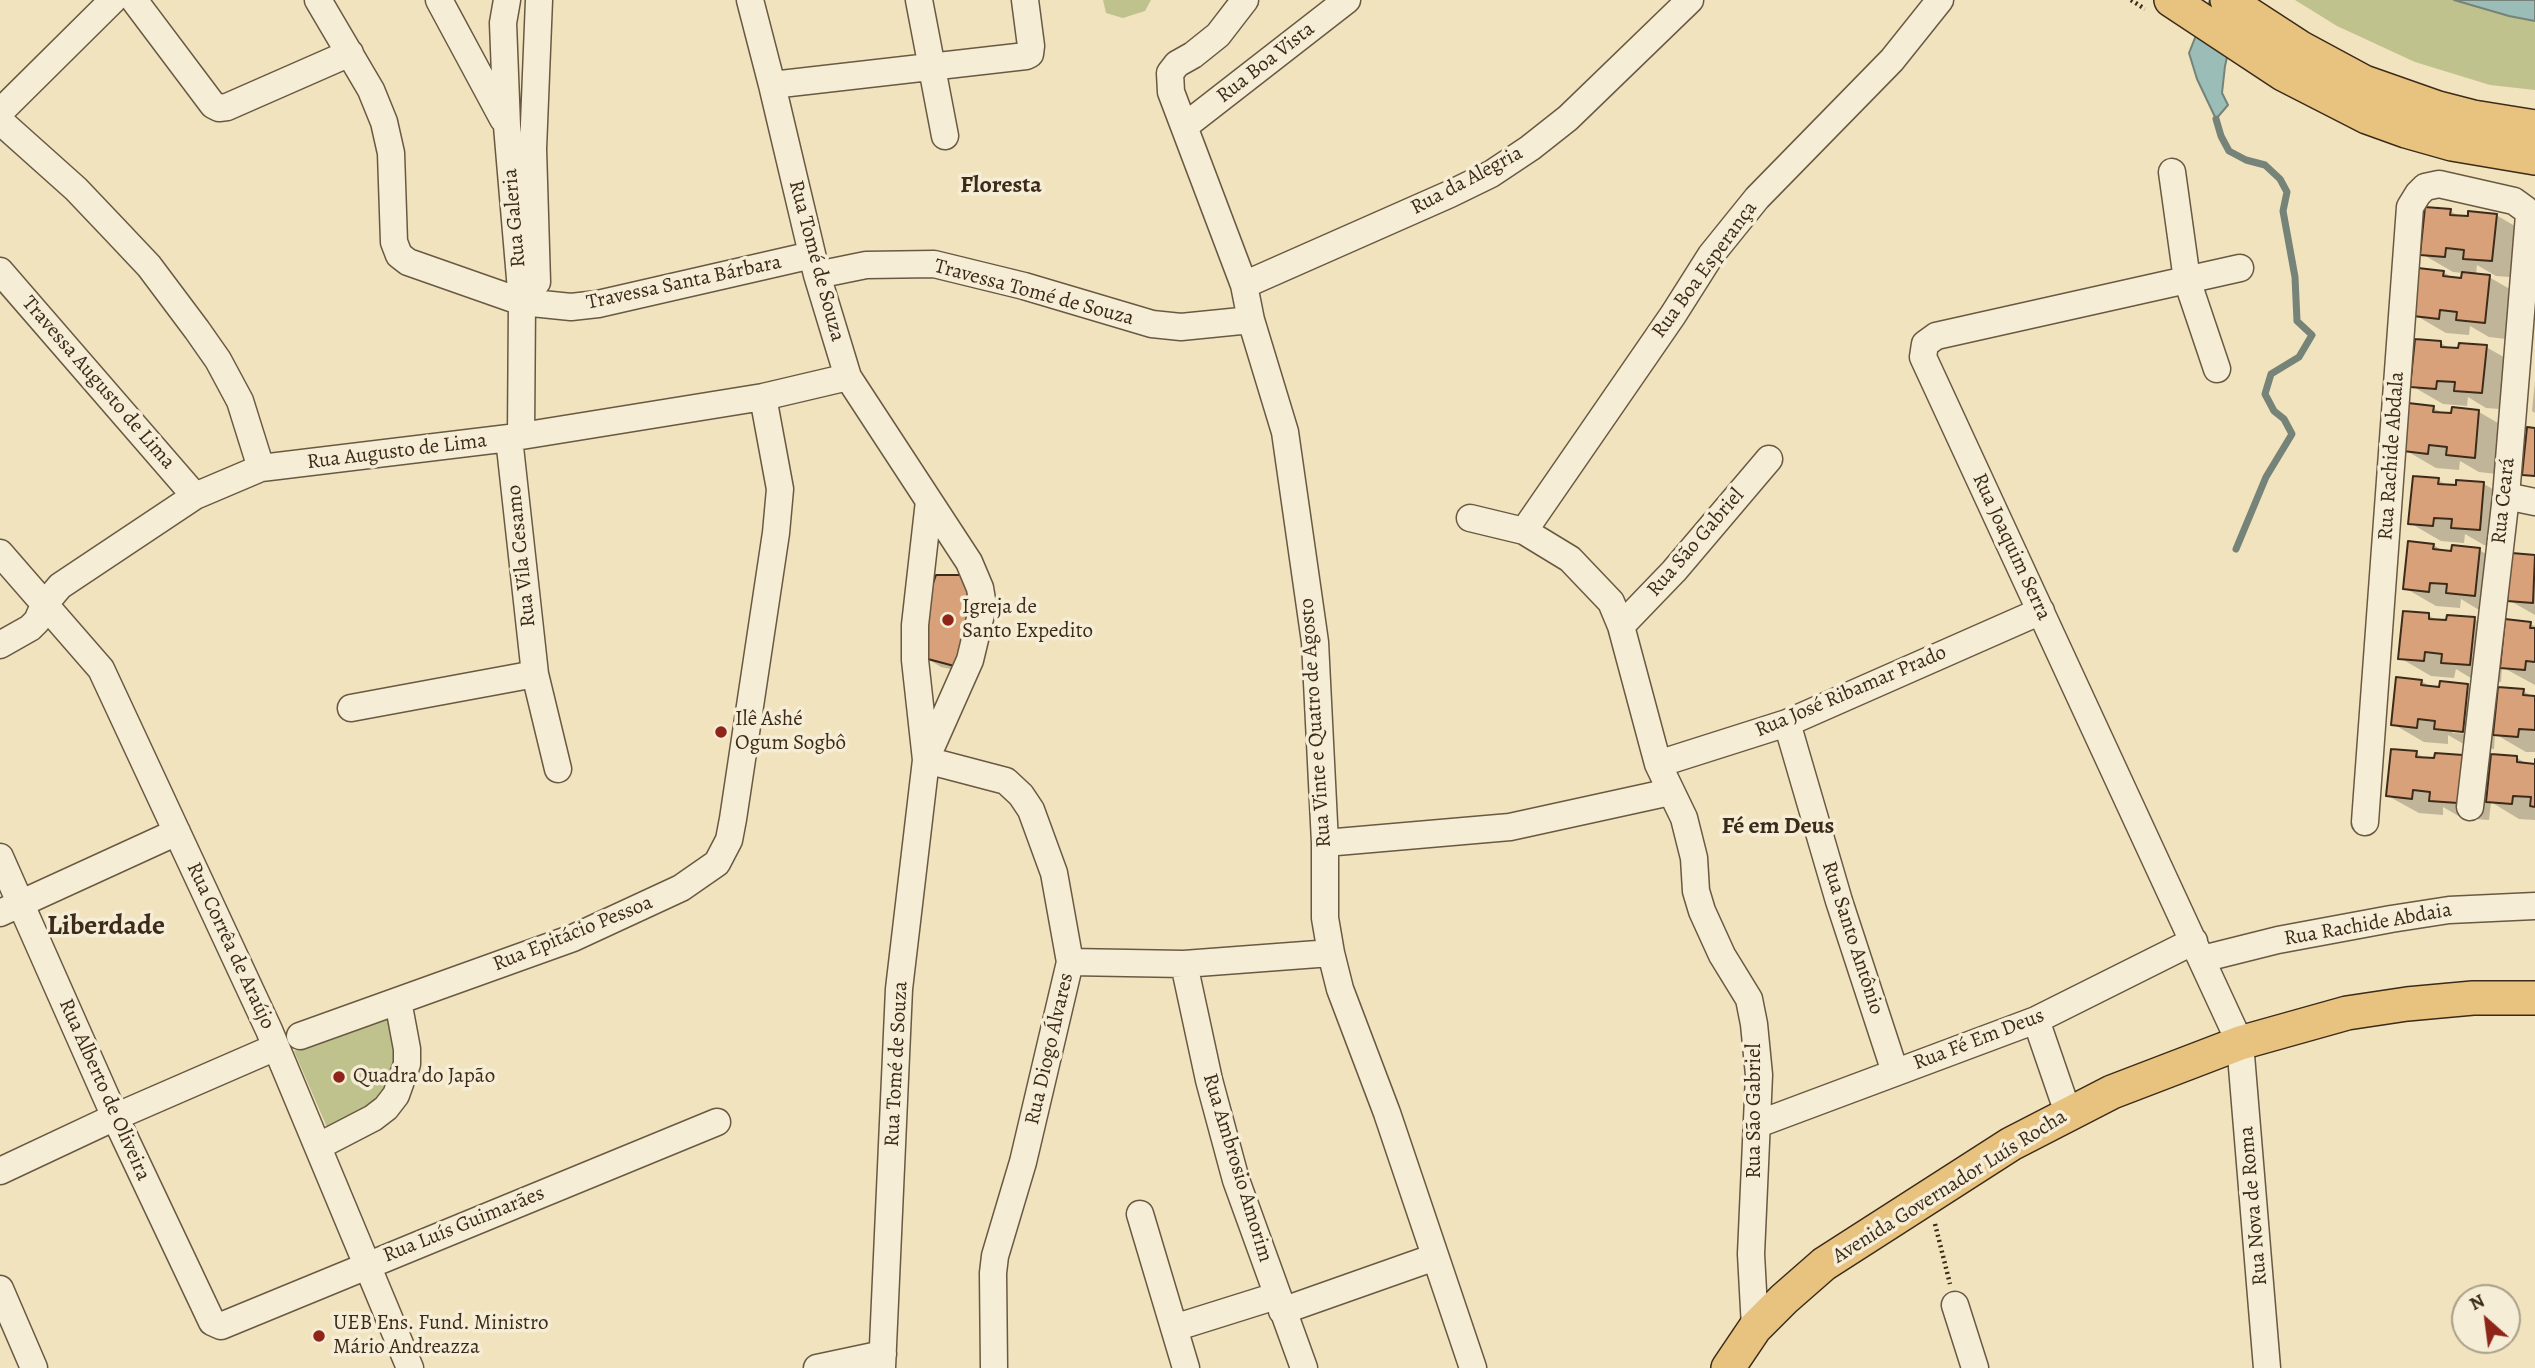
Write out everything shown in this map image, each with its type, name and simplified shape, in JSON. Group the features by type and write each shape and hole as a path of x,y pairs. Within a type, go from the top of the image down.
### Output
{"main road":[{"path":"2171,0 2292,61 2342,72 2397,96 2473,117 2535,127"},
{"path":"2227,0 2332,101 2406,131 2452,144 2535,158"},
{"name":"Avenida Governador Luís Rocha","path":"1728,1368 1755,1328 1825,1264 2011,1144 2124,1087 2241,1043 2347,1013 2473,998 2535,998"}],"street":[{"path":"0,112 113,0"},
{"name":"Travessa Santa Bárbara","path":"318,0 371,90 384,122 391,153 394,242 399,255 408,262 530,303 571,307 814,265"},
{"path":"439,0 507,126"},
{"name":"Rua Galeria","path":"507,0 503,33 507,126 530,303"},
{"name":"Rua Galeria","path":"515,437 530,303 538,0"},
{"name":"Rua Tomé de Souza","path":"750,0 814,265 848,377 969,562 980,588 983,606 970,660 926,760"},
{"path":"919,0 945,136"},
{"path":"772,85 1026,56 1030,54 1031,46 1025,0"},
{"name":"Rua Vinte e Quatro de Agosto","path":"1245,0 1219,35 1194,55 1177,64 1170,74 1171,92 1244,285 1251,320 1285,432 1315,642 1325,843 1325,918 1331,953 1340,989 1387,1113 1473,1368"},
{"name":"Rua Boa Vista","path":"1185,126 1347,0"},
{"name":"Rua da Alegria","path":"1244,285 1491,174 1530,148 1567,118 1690,0"},
{"name":"Rua Boa Esperança","path":"1524,531 1711,256 1757,198 1892,60 1940,0"},
{"path":"146,4 213,105 219,108 227,107 350,53"},
{"path":"0,121 76,189 149,266 165,287 218,360 240,401 261,468"},
{"path":"2172,172 2187,280 2217,369"},
{"name":"Rua Rachide Abdala","path":"2365,822 2410,207 2425,187 2439,184 2514,201"},
{"name":"Rua Ceará","path":"2470,807 2506,495 2529,215 2514,201"},
{"name":"Travessa Tomé de Souza","path":"814,265 934,264 1024,286 1152,324 1181,327 1251,320"},
{"name":"Rua Joaquim Serra","path":"2240,268 1936,336 1925,344 1923,357 2241,1043"},
{"name":"Travessa Augusto de Lima","path":"0,271 195,495"},
{"name":"Rua Augusto de Lima","path":"0,645 30,628 60,586 195,495 261,468 515,437 763,397 848,377"},
{"name":"Rua Epitácio Pessoa","path":"300,1036 573,938 681,888 716,863 729,840 776,533 780,489 763,397"},
{"name":"Rua Vila Cesamo","path":"515,437 535,674 558,769"},
{"name":"Rua São Gabriel","path":"1621,626 1674,570 1769,459"},
{"path":"2506,495 2535,502"},
{"name":"Rua Tomé de Souza","path":"882,1361 900,989 926,760 915,660 915,625 929,502"},
{"name":"Rua São Gabriel","path":"1470,517 1524,531 1570,559 1611,602 1621,626 1658,764 1684,818 1694,858 1696,891 1702,911 1722,955 1749,999 1754,1024 1759,1074 1751,1254 1755,1328"},
{"name":"Rua Corrêa de Araújo","path":"0,553 101,669 276,1047 410,1368"},
{"name":"Rua José Ribamar Prado","path":"1658,764 1787,723 2041,611"},
{"path":"351,708 535,674"},
{"name":"Rua Santo Antônio","path":"1787,723 1839,901 1895,1072"},
{"name":"Rua Diogo Álvares","path":"926,760 1006,781 1031,810 1054,873 1070,962 1023,1162 995,1256 995,1368"},
{"path":"1325,843 1510,827 1670,792"},
{"path":"10,908 177,832"},
{"name":"Rua Alberto de Oliveira","path":"0,858 10,908 115,1116 212,1321"},
{"name":"Rua Rachide Abdaia","path":"2198,950 2278,940 2449,910 2535,906"},
{"name":"Rua Fé Em Deus","path":"1758,1124 2036,1020 2198,950"},
{"path":"1070,962 1184,964 1331,953"},
{"name":"Rua Ambrosio Amorim","path":"1184,964 1209,1080 1236,1180 1304,1368"},
{"path":"319,1146 373,1118 386,1108 396,1095 407,1064 407,1049 398,1001"},
{"path":"2036,1020 2068,1113"},
{"name":"Rua Nova de Roma","path":"2241,1043 2267,1368"},
{"path":"0,1171 115,1116 276,1047"},
{"name":"Rua Luís Guimarães","path":"212,1321 221,1325 232,1323 366,1264 717,1122"},
{"path":"1140,1214 1186,1368"},
{"path":"1174,1328 1279,1303 1435,1257"},
{"path":"0,1289 34,1368"},
{"path":"1955,1305 1975,1368"},
{"path":"817,1368 882,1361"}],"path":[{"path":"2131,0 2137,4"},
{"path":"1928,1196 1955,1305"}],"green space":[{"path":"1103,0 1151,0 1145,11 1123,18 1106,13"},
{"path":"2295,0 2454,0 2535,21 2535,90 2490,85 2415,62 2337,26"},
{"path":"390,1013 398,1050 389,1095 329,1132 294,1051"}],"water":[{"path":"2210,0 2251,0 2235,22 2222,93 2228,105 2216,119 2197,79 2189,53"},
{"path":"2454,0 2535,0 2535,21 2509,16"}],"building":[{"path":"2425,207 2451,209 2450,215 2468,216 2468,211 2497,214 2492,261 2463,259 2464,250 2446,248 2445,257 2420,255"},
{"path":"2418,268 2444,271 2443,276 2461,278 2462,272 2490,275 2485,323 2456,320 2457,312 2440,310 2439,319 2413,316"},
{"path":"2415,339 2441,341 2441,347 2458,348 2459,343 2487,345 2482,393 2454,391 2455,382 2437,381 2436,389 2410,387"},
{"path":"2408,403 2434,406 2433,412 2451,413 2452,407 2479,410 2475,458 2446,455 2447,447 2429,445 2428,454 2403,451"},
{"path":"2527,427 2535,428 2535,476 2522,475"},
{"path":"2413,476 2439,478 2438,484 2456,485 2456,480 2484,482 2480,530 2451,528 2452,519 2434,518 2433,526 2408,524"},
{"path":"2408,541 2434,544 2433,549 2451,551 2452,545 2480,548 2475,596 2446,593 2447,584 2430,583 2429,592 2403,589"},
{"path":"2512,553 2535,555 2533,603 2507,601"},
{"name":"Igreja de Santo Expedito","path":"936,575 964,575 971,611 958,667 924,658 928,597"},
{"path":"2403,611 2429,613 2429,619 2446,620 2447,615 2475,617 2470,665 2441,663 2442,654 2425,652 2424,661 2398,659"},
{"path":"2505,619 2531,622 2530,628 2535,628 2535,662 2526,661 2525,670 2500,668"},
{"path":"2396,677 2422,680 2421,685 2439,687 2440,681 2468,684 2463,732 2434,729 2435,721 2418,719 2417,728 2391,725"},
{"path":"2498,687 2524,689 2523,695 2535,696 2535,730 2519,729 2518,737 2493,735"},
{"path":"2391,749 2417,751 2416,757 2434,758 2435,753 2463,755 2458,803 2429,801 2430,792 2413,790 2412,799 2386,796"},
{"path":"2491,754 2517,756 2517,762 2535,764 2535,807 2530,806 2531,797 2513,796 2512,804 2486,802"}],"waterway":[{"path":"2216,119 2229,151 2246,160 2265,165 2280,179 2287,192 2283,211 2295,277 2297,321 2312,335 2299,357 2271,374 2265,394 2292,434 2266,477 2236,549"}],"place":[{"name":"Igreja de Santo Expedito","path":"948,620"},
{"name":"Ilê Ashé Ogum Sogbô","path":"721,732"},
{"name":"Quadra do Japão","path":"339,1077"},
{"name":"UEB Ens. Fund. Ministro Mário Andreazza","path":"319,1336"}],"district":[{"name":"Floresta","path":"1001,186"},
{"name":"Fé em Deus","path":"1778,827"},
{"name":"Liberdade","path":"106,927"}]}
